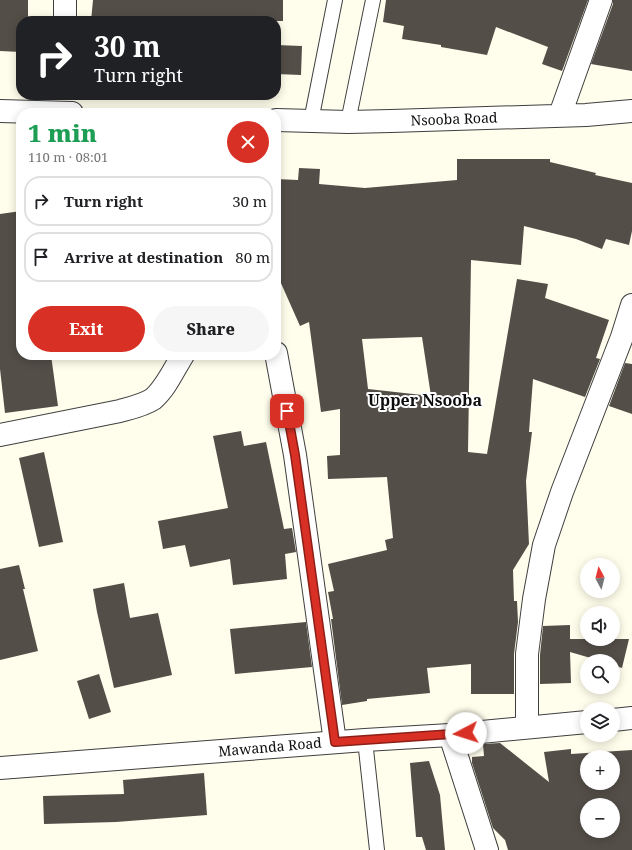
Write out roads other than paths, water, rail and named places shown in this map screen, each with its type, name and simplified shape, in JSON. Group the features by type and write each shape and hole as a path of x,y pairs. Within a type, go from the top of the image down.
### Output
{"street":[{"path":"65,0 65,16"},
{"path":"560,115 601,0"},
{"path":"0,111 16,111"},
{"name":"Nsooba Road","path":"281,120 348,122 586,115 632,111"},
{"path":"527,727 527,654 534,599 544,545 562,492 622,337 632,305"},
{"path":"0,435 120,411 139,405 152,399 163,388 180,360"},
{"path":"277,360 295,455 335,742"},
{"path":"620,719 632,718"},
{"name":"Mawanda Road","path":"0,768 335,742 450,735 580,723"},
{"path":"450,735 487,850"}],"lane":[{"path":"311,121 335,0"},
{"path":"348,122 373,0"},
{"path":"365,740 377,850"}],"district":[{"name":"Upper Nsooba","path":"425,400"}]}
